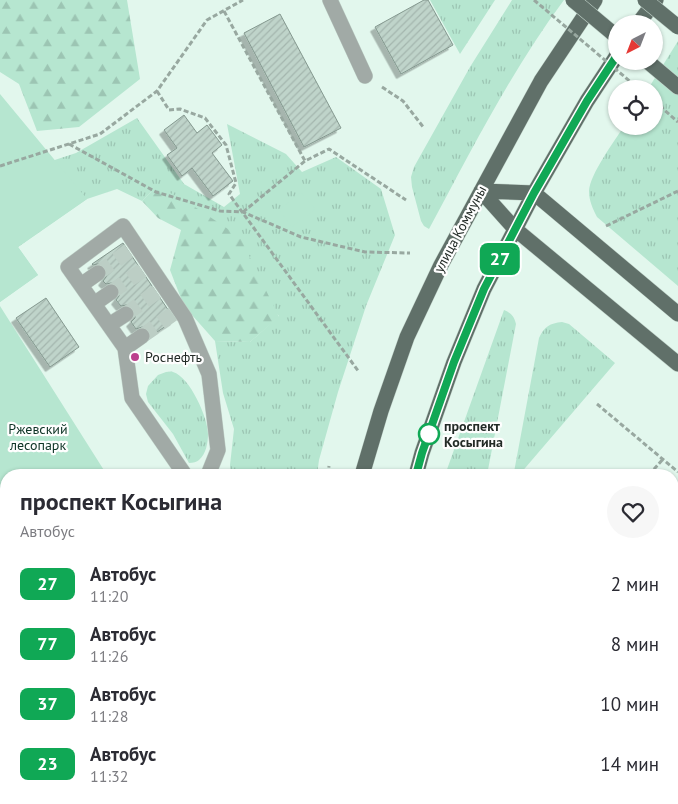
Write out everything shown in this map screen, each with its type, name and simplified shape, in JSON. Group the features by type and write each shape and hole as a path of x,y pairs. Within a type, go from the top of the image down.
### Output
{"main road":[{"path":"574,0 608,29"},
{"name":"улица Коммуны","path":"364,469 381,411 407,337 441,264 541,81 595,0"},
{"path":"645,0 678,28"},
{"path":"645,15 656,0"},
{"path":"418,469 454,362 484,289 534,193 587,101 608,69"},
{"path":"658,70 678,87"},
{"path":"481,190 534,193 678,314"},
{"path":"481,190 515,229 678,364"}],"lane":[{"path":"330,0 365,76"},
{"path":"181,469 132,398 125,348 68,267 123,226 133,248 146,268 176,312 185,318 209,374 218,450 210,469"},
{"path":"81,285 98,273"},
{"path":"94,304 111,292"},
{"path":"109,325 126,314"},
{"path":"125,348 142,336"}],"path":[{"path":"0,166 100,134 157,91 207,20 243,0"},
{"path":"534,0 628,80"},
{"path":"224,10 305,161"},
{"path":"365,76 403,101 424,128"},
{"path":"157,91 170,110 180,109 205,118 226,145 236,183 229,194 359,372"},
{"path":"663,109 678,122"},
{"path":"69,144 156,192 220,211 243,212 302,237 365,252 410,253"},
{"path":"243,212 305,161 329,149 406,200"},
{"path":"603,227 678,191"},
{"path":"597,404 674,469"},
{"path":"654,469 662,459"}],"green space":[{"path":"0,0 127,0 140,79 79,127 37,131 19,84 0,72"},
{"path":"430,0 495,0 460,54"},
{"path":"512,0 564,0 509,83 429,229 421,221 412,187 411,177 414,167 470,67"},
{"path":"678,41 678,286 597,217 590,202 589,191 593,176 618,135 663,135 663,80 654,80 660,70 663,70 663,65"},
{"path":"0,94 87,199 18,247 38,275 0,302"},
{"path":"137,118 184,184 224,207 240,194 227,124 286,154 302,172 336,157 381,189 395,235 366,306 338,392 318,469 230,469 234,429 223,393 215,341 250,342 279,316 152,191 142,201 117,189 87,199 18,247 38,275 0,302 0,178 76,153"},
{"path":"165,190 189,203 240,237 279,317 250,342 215,341 184,306 170,270 181,230 158,218 142,201 152,191"},
{"path":"301,192 315,209 292,227 279,210"},
{"name":"Ржевский лесопарк","path":"0,306 103,469 0,469"},
{"path":"504,310 512,315 516,324 488,469 447,469"},
{"path":"562,322 569,324 615,363 524,469 515,469 539,338 548,326"},
{"path":"173,372 179,375 186,382 197,399 205,418 208,434 207,445 205,452 198,461 189,463 173,434 148,402 146,394 148,386 158,375"}],"building":[{"path":"424,0 428,0 453,45 401,74 375,27"},
{"path":"280,14 341,128 304,147 244,33"},
{"path":"184,115 197,133 207,125 222,145 212,153 233,181 213,196 192,168 182,176 167,155 177,148 164,130"},
{"path":"123,243 175,320 151,336 150,331 146,328 136,329 131,322 135,318 134,309 130,305 121,306 116,300 120,292 118,286 114,283 106,284 103,281 107,273 105,267 101,264 92,264"},
{"path":"46,298 79,347 50,367 16,318"}],"tunnel":[{"path":"98,273 130,250"},
{"path":"111,292 143,270"},
{"path":"126,314 158,291"},
{"path":"142,336 173,314"}],"bus line":[{"name":"27","path":"418,469 454,362 484,289 534,193 587,101 608,69"}],"place":[{"name":"Роснефть","path":"135,357"},
{"name":"проспект Косыгина","path":"429,434"}]}
